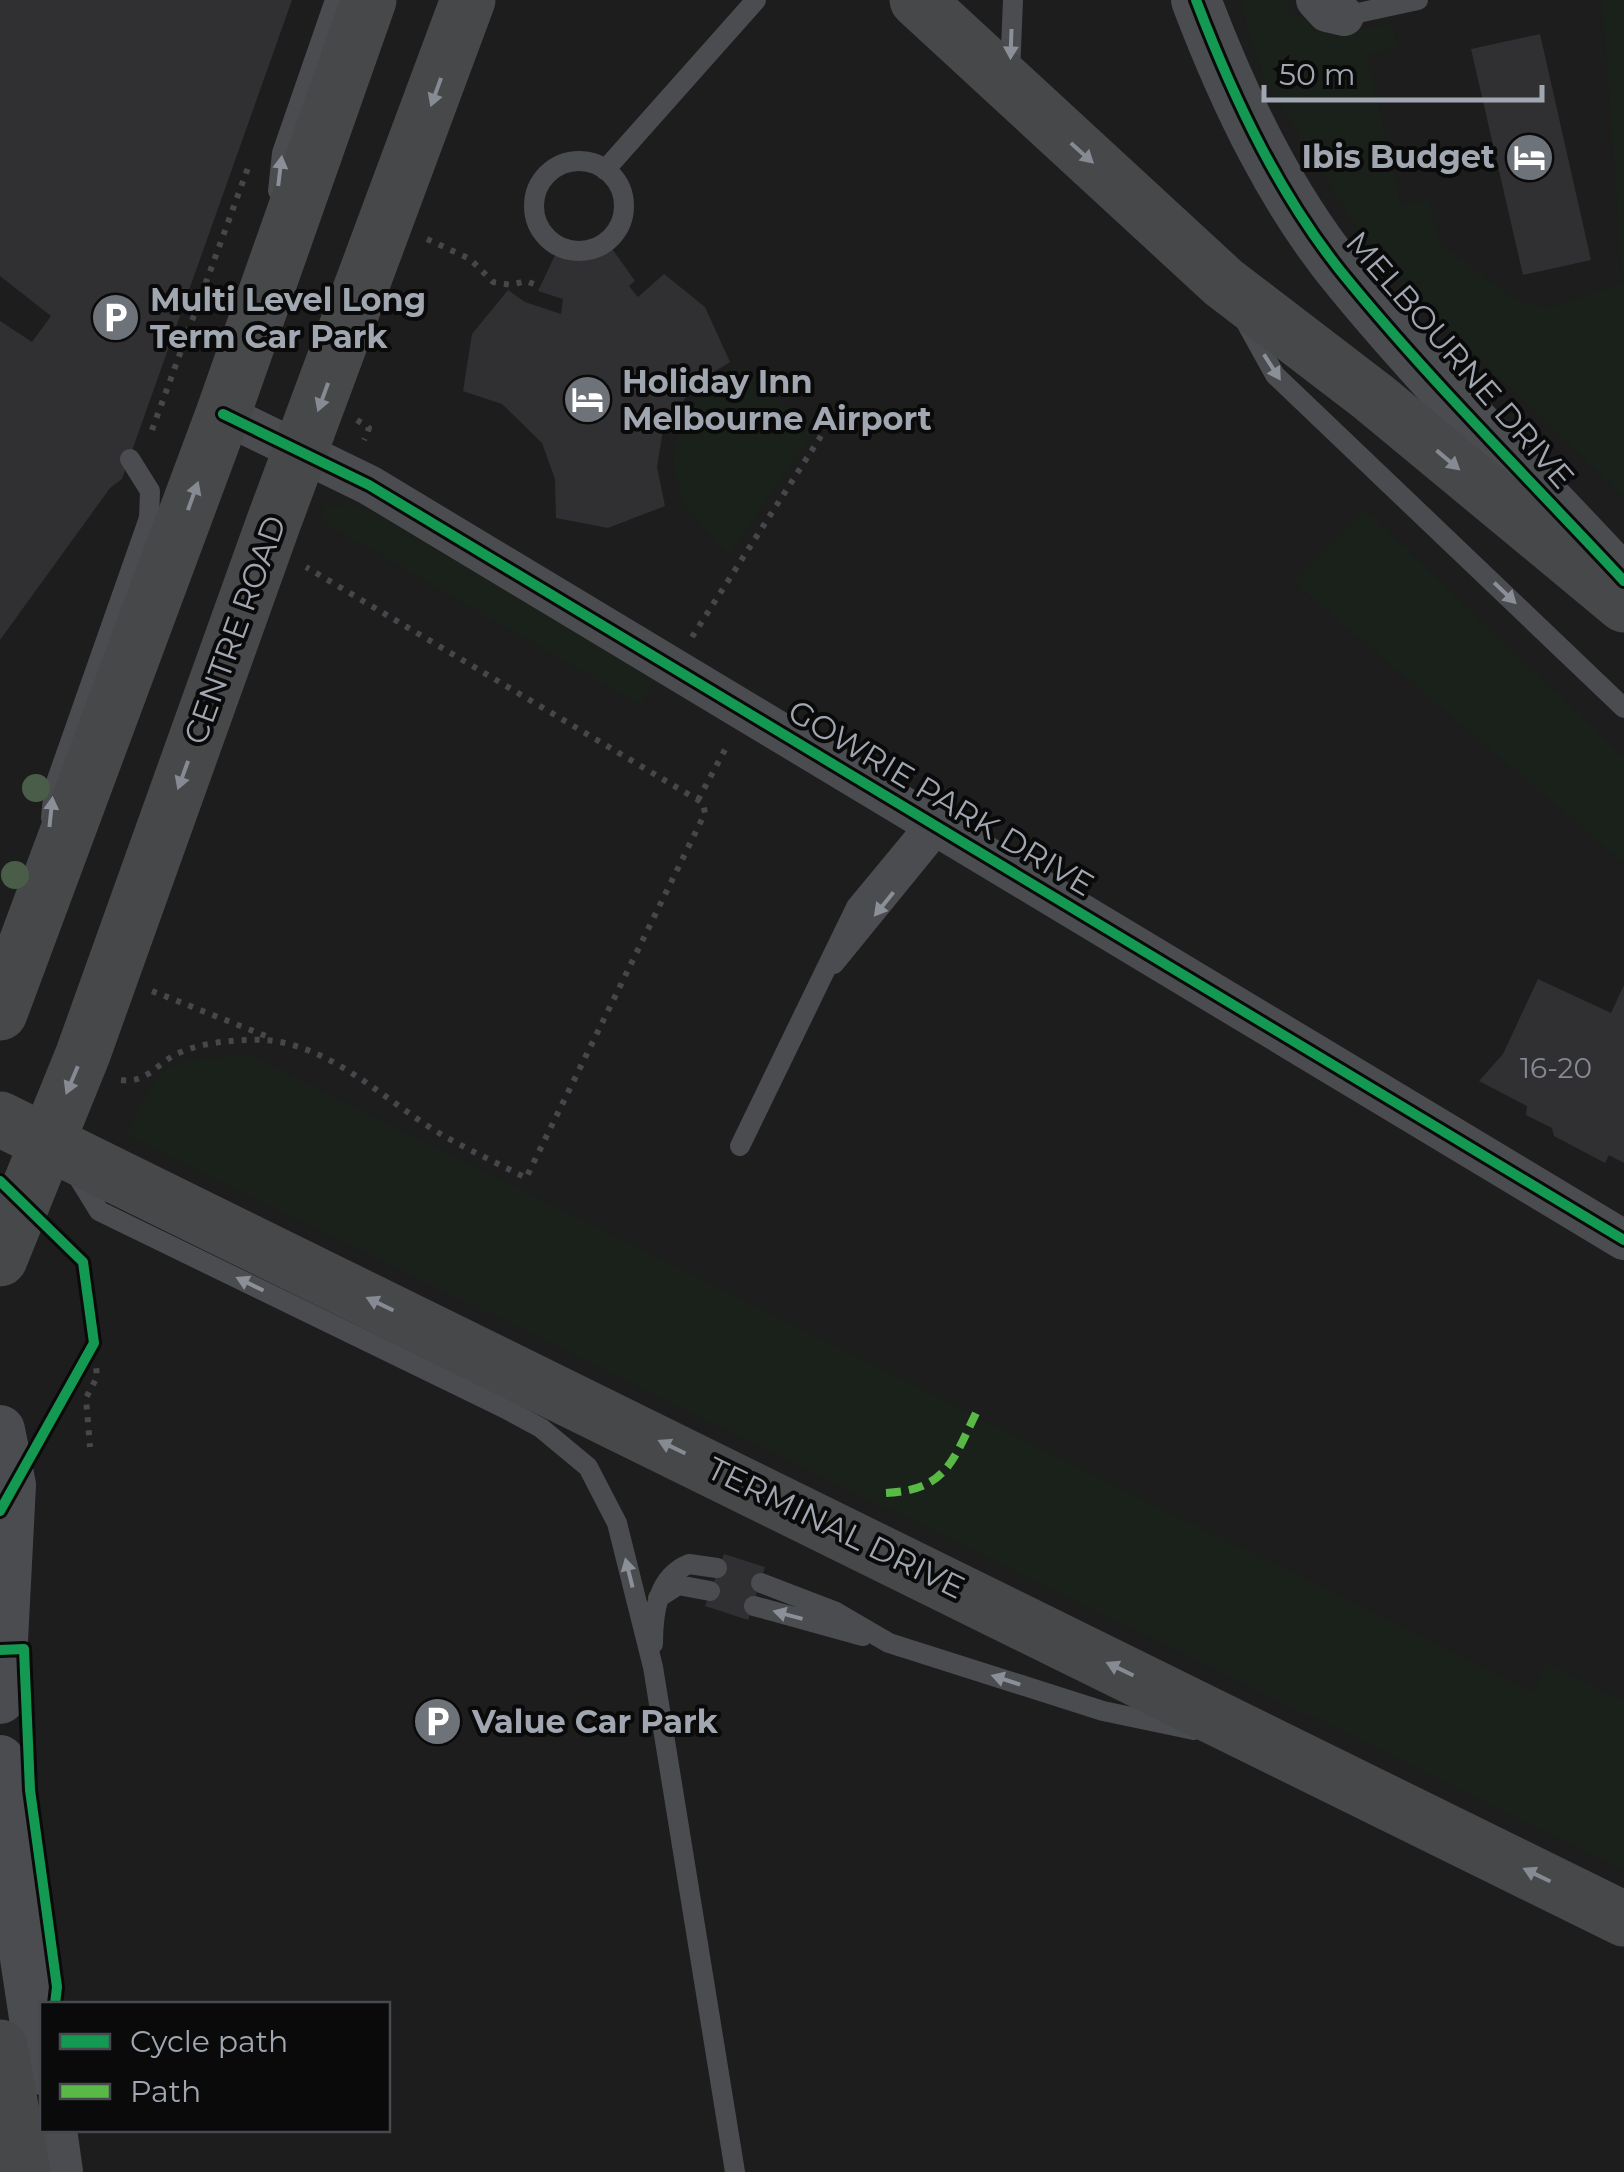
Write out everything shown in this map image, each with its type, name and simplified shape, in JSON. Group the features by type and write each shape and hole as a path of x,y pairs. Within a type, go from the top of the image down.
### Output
{"main road":[{"path":"0,1014 264,302 369,0"},
{"name":"CENTRE ROAD","path":"0,1259 36,1136 83,1054 468,0"},
{"name":"MELBOURNE DRIVE","path":"916,0 1224,282 1373,398 1624,605"},
{"name":"TERMINAL DRIVE","path":"36,1136 1624,1919"},
{"path":"0,2047 22,2172"}],"street":[{"name":"MELBOURNE DRIVE","path":"1196,0 1225,77 1280,180 1350,283 1624,581"},
{"name":"GOWRIE PARK DRIVE","path":"223,414 369,485 1624,1240"},
{"path":"0,1430 11,1485 0,1699"},
{"path":"0,1760 40,2057"},
{"path":"52,2132 58,2172"}],"lane":[{"path":"264,302 282,153 335,0"},
{"path":"605,170 756,0"},
{"path":"1010,88 1013,0"},
{"path":"1330,8 1418,0"},
{"path":"578,162 605,170 623,200 620,226 600,246 570,250 556,246 537,224 534,210 541,181 564,164 578,162"},
{"path":"1224,282 1275,375 1624,708"},
{"path":"41,909 54,788 149,518 150,491 130,459"},
{"path":"740,1146 856,907 936,824"},
{"path":"36,1136 99,1211 541,1428 577,1456 602,1488 617,1523 653,1667 736,2172"},
{"path":"653,1667 658,1598 668,1579 684,1566 717,1568"},
{"path":"762,1583 834,1611 889,1643"},
{"path":"658,1598 675,1586 710,1591"},
{"path":"754,1606 889,1643 1103,1712 1270,1743"}],"path":[{"path":"152,430 255,150"},
{"path":"412,234 461,253 493,282 510,285 526,281 541,287"},
{"path":"686,647 820,436"},
{"path":"141,987 346,1069 444,1136 526,1178 705,813 703,803 307,565"},
{"path":"111,1079 138,1080 193,1047 250,1039 281,1042"},
{"path":"77,1377 94,1344"},
{"path":"87,1360 96,1366 97,1376 86,1398 90,1447"}],"shaded area":[{"path":"0,0 1624,0 1624,2172 0,2172"},
{"path":"1239,0 1287,0 1290,12 1338,34 1392,23 1398,48 1367,55 1401,205 1430,200 1439,243 1515,299 1546,309 1623,283 1602,0 1624,0 1624,496 1381,267 1264,80"},
{"path":"736,362 815,431 729,555 682,504 673,458 679,421"},
{"path":"350,504 378,515 655,679 640,705 323,522 324,507"},
{"path":"1364,509 1624,757 1624,863 1293,582"},
{"path":"250,1055 1532,1692 1547,1663 1624,1701 1624,1870 127,1136 148,1091 169,1068 200,1059"}],"building":[{"name":"Multi Level Long Term Car Park","path":"0,0 292,0 122,479 110,488 0,640 0,321 32,342 51,316 0,276"},
{"path":"1540,34 1591,260 1523,275 1471,49"},
{"name":"Holiday Inn Melbourne Airport","path":"608,243 635,281 629,286 638,297 664,274 705,307 730,362 696,383 663,430 657,467 665,506 608,528 556,518 555,479 542,443 502,404 463,391 472,334 508,290 525,302 561,314 563,299 538,291 558,249 587,253"},
{"path":"1538,979 1611,1013 1624,985 1624,1163 1609,1155 1605,1163 1554,1136 1552,1128 1526,1115 1527,1106 1479,1081 1503,1054"},
{"path":"724,1554 765,1567 748,1620 705,1606"}],"marked path":[{"path":"886,1493 906,1491 935,1479 954,1458 977,1411"}],"cycle path":[{"path":"1196,0 1262,149 1327,253 1418,361 1624,581"},
{"path":"223,414 369,485 1624,1240"},
{"path":"0,1181 83,1262 94,1343 0,1511"},
{"path":"0,1650 24,1649 30,1790 57,1987 55,2002"}],"place":[{"name":"Ibis Budget","path":"1530,157"},
{"name":"Multi Level Long Term Car Park","path":"115,318"},
{"name":"Holiday Inn Melbourne Airport","path":"587,400"},
{"name":"Value Car Park","path":"437,1722"}]}
